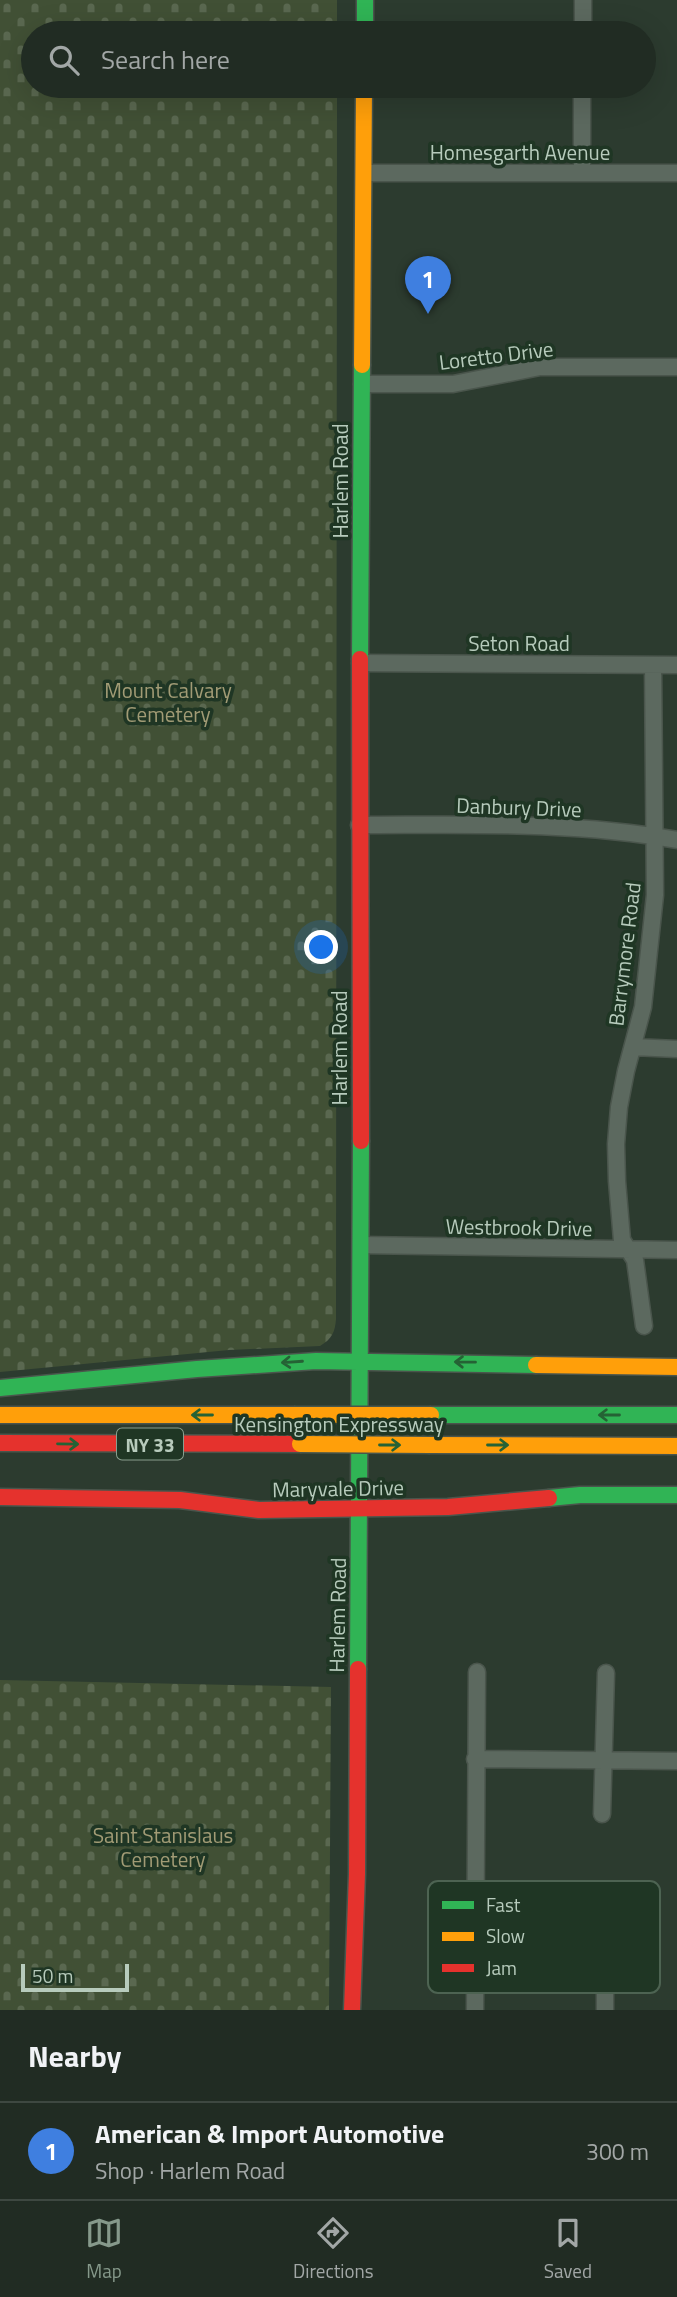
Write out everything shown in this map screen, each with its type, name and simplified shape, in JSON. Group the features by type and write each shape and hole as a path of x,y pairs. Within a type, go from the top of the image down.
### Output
{"main road":[{"path":"365,0 365,21"},
{"name":"Harlem Road","path":"352,2010 357,1874 361,1245 359,824 364,98"},
{"path":"0,1388 197,1369 316,1361 677,1367"},
{"name":"Kensington Expressway","path":"0,1415 677,1415"},
{"name":"Kensington Expressway","path":"0,1443 677,1446"},
{"name":"Maryvale Drive","path":"0,1497 180,1500 259,1510 448,1507 559,1496 677,1495"}],"street":[{"path":"583,0 583,21"},
{"path":"582,98 582,173"},
{"name":"Homesgarth Avenue","path":"364,173 677,173"},
{"name":"Loretto Drive","path":"362,384 453,384 540,367 677,367"},
{"name":"Seton Road","path":"360,663 677,664"},
{"name":"Barrymore Road","path":"644,1326 635,1260 622,1240 616,1144 619,1107 643,1007 655,895 653,664"},
{"name":"Danbury Drive","path":"359,824 523,826 677,840"},
{"path":"633,1048 677,1048"},
{"name":"Westbrook Drive","path":"361,1245 677,1250"},
{"path":"475,1881 477,1672"},
{"path":"602,1814 606,1673"},
{"path":"475,1759 677,1761"}],"green space":[{"name":"Mount Calvary Cemetery","path":"0,0 337,0 337,21 21,21 21,98 337,98 335,1328 327,1341 320,1346 229,1350 0,1372"},
{"name":"Saint Stanislaus Cemetery","path":"0,1680 331,1687 329,2010 0,2010"}],"traffic: fast":[{"path":"365,0 365,21"},
{"path":"360,659 362,365"},
{"path":"358,1669 361,1141"},
{"path":"0,1388 197,1369 316,1361 536,1365"},
{"path":"431,1415 677,1415"},
{"path":"549,1498 580,1495 677,1495"}],"traffic: slow":[{"path":"362,365 364,98"},
{"path":"536,1365 677,1367"},
{"path":"0,1415 294,1415"},
{"path":"294,1415 431,1415"},
{"path":"300,1444 430,1445"},
{"path":"430,1445 677,1446"}],"traffic: jam":[{"path":"360,659 361,1141"},
{"path":"0,1443 300,1444"},
{"path":"0,1497 180,1500 259,1510 448,1507 549,1498"},
{"path":"352,2010 357,1874 358,1669"}],"place":[{"name":"American & Import Automotive","path":"428,314"}]}
